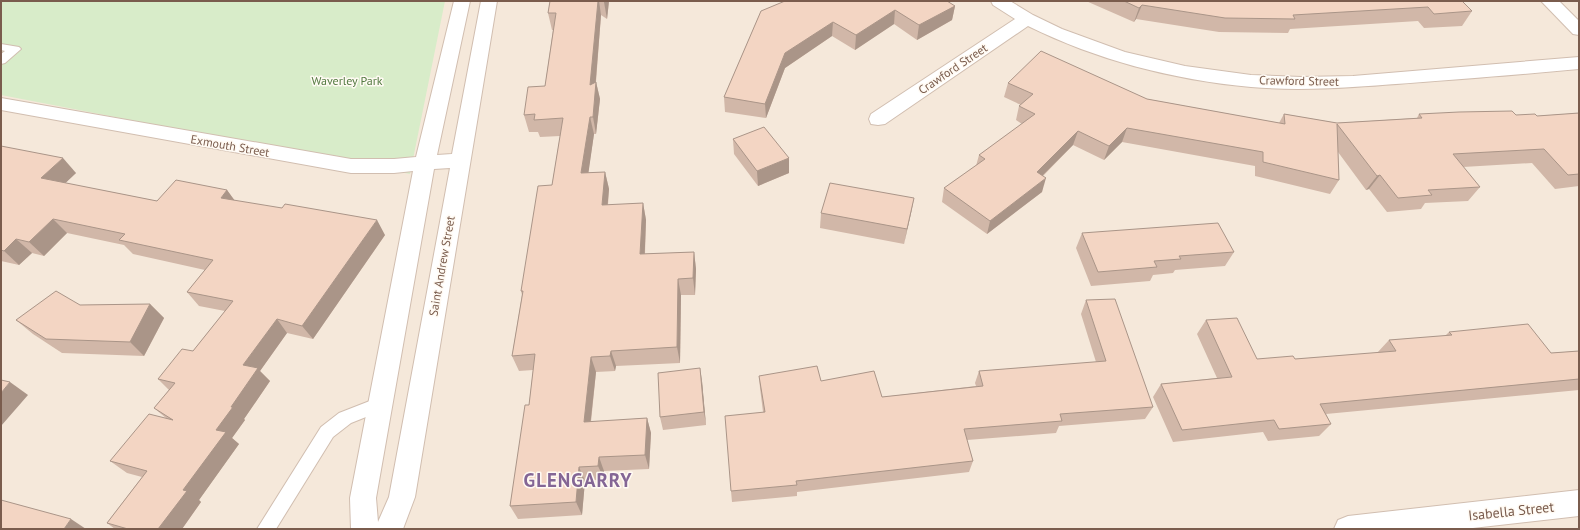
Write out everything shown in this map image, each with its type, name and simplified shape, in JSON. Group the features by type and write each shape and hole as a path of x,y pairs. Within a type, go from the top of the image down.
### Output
{"street":[{"path":"365,529 363,498 380,404 425,163 462,1"},
{"name":"Saint Andrew Street","path":"388,529 402,497 489,1"},
{"name":"Crawford Street","path":"999,1 1027,19 1067,37 1132,59 1168,68 1245,80 1289,83 1354,82 1579,64"},
{"path":"1549,1 1579,30"},
{"name":"Crawford Street","path":"878,119 1027,19"},
{"name":"Exmouth Street","path":"1,104 334,164 367,167 461,160"},
{"name":"Isabella Street","path":"1348,529 1579,503"}],"lane":[{"path":"1,47 15,49 1,60"},
{"path":"266,529 327,432 335,423 344,417 380,404"}],"shaded area":[{"path":"1,1 1579,1 1579,529 1,529"}],"green space":[{"name":"Waverley Park","path":"1,1 445,1 410,174 1,95"}],"building":[{"path":"550,1 598,1 590,85 596,82 593,117 590,117 581,173 605,172 602,205 643,203 640,254 694,252 693,278 678,279 677,347 611,351 610,356 591,357 584,422 647,418 645,455 599,457 598,466 579,467 576,502 510,506 525,405 529,405 535,354 512,356 538,186 552,185 563,118 534,120 535,114 524,115 528,87 545,86 556,13 548,13"},
{"path":"785,1 947,1 955,6 919,25 895,10 856,35 833,22 785,53 765,104 724,97 761,11"},
{"path":"1124,1 1462,1 1472,11 1434,14 1428,7 1293,15 1295,19 1225,18 1142,5 1139,8"},
{"path":"1041,51 1147,99 1285,124 1284,114 1337,123 1422,118 1419,114 1459,112 1512,111 1516,115 1535,114 1537,116 1579,113 1579,174 1568,175 1544,149 1453,154 1480,187 1428,190 1432,195 1398,198 1380,175 1377,176 1337,124 1339,180 1263,162 1263,152 1127,128 1109,146 1078,131 1037,172 1046,178 990,221 944,188 985,159 979,155 1035,114 1019,106 1033,94 1008,83"},
{"path":"764,127 789,158 757,171 733,139"},
{"path":"1,146 63,158 41,178 157,201 176,180 227,190 221,198 282,208 285,204 377,220 302,326 277,319 243,365 258,368 216,430 226,432 183,490 187,491 158,529 128,529 107,523 147,471 110,461 149,414 173,420 154,408 175,383 158,379 182,349 193,351 233,301 187,292 213,260 119,240 125,234 53,219 29,242 16,239 4,251 1,250"},
{"path":"830,183 914,198 907,229 821,213"},
{"path":"1218,223 1234,252 1179,256 1181,259 1154,261 1157,267 1098,272 1082,233"},
{"path":"56,291 80,305 150,304 130,342 46,339 16,320"},
{"path":"1115,299 1153,407 1060,414 1062,421 964,429 973,461 796,481 797,485 731,491 725,416 765,412 759,376 817,366 821,381 874,371 882,397 983,386 979,371 1106,361 1086,300"},
{"path":"1237,318 1257,359 1293,356 1295,359 1396,351 1389,340 1452,335 1449,332 1528,324 1551,353 1579,351 1579,379 1320,404 1331,424 1279,429 1274,420 1182,430 1161,384 1232,377 1206,320"},
{"path":"700,368 704,412 660,417 658,373"},
{"path":"1,380 10,382 1,393"},
{"path":"1,500 71,519 64,529 1,529"}],"district":[{"name":"GLENGARRY","path":"578,480"}]}
